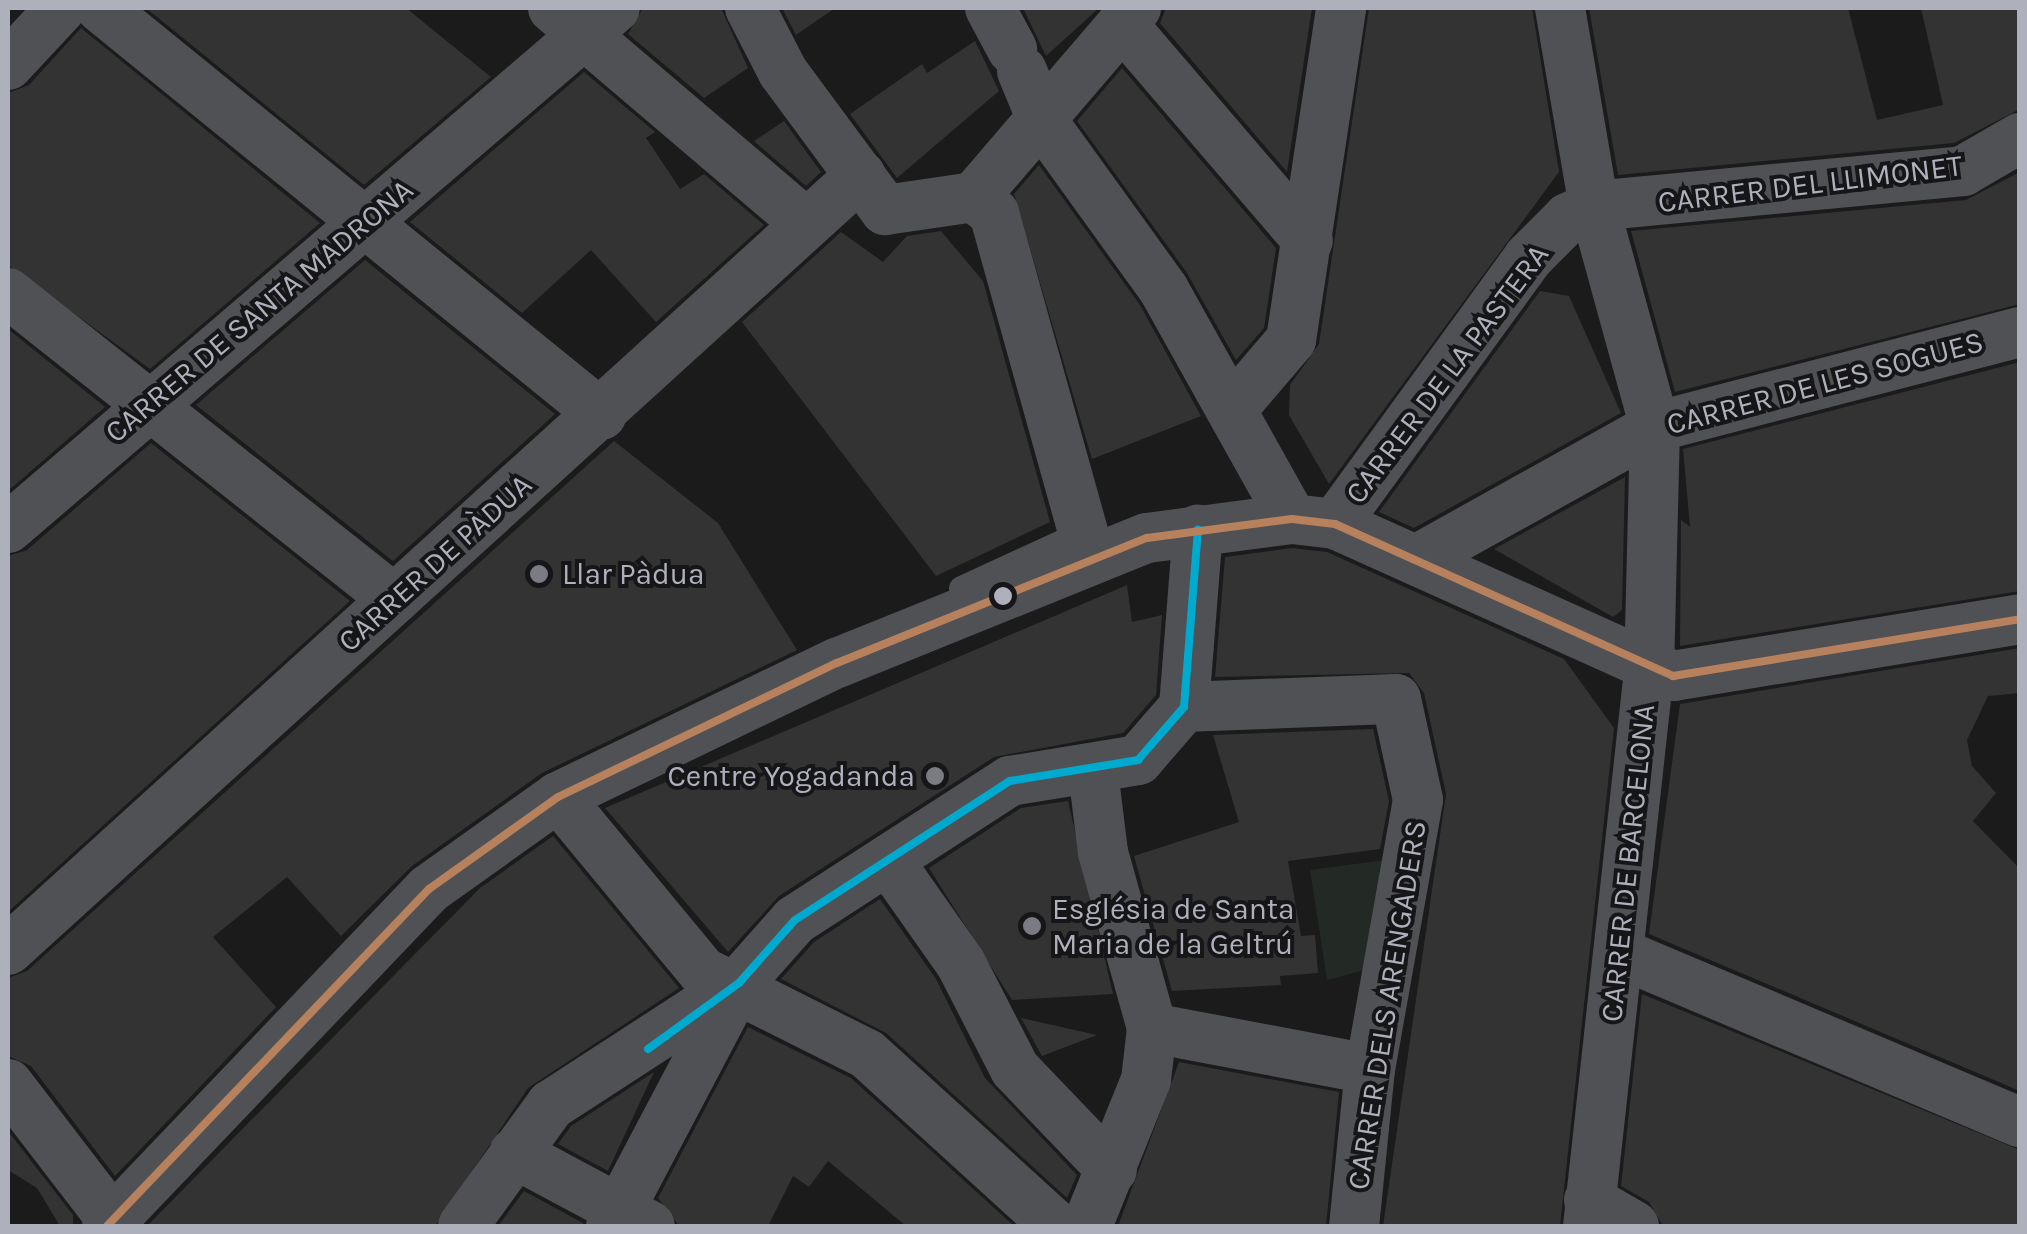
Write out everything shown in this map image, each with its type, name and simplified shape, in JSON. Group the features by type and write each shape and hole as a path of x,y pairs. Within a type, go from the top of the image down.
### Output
{"street":[{"path":"8,65 61,8"},
{"path":"100,8 602,414"},
{"path":"750,8 783,72 886,210 974,197 1043,122 1130,13 1308,241"},
{"path":"1232,409 1291,340 1341,8"},
{"path":"1560,8 1594,206"},
{"path":"589,24 806,223"},
{"name":"CARRER DE SANTA MADRONA","path":"8,528 512,96 589,24"},
{"path":"1008,43 1043,122 1164,290 1232,409 1314,522"},
{"name":"CARRER DEL LLIMONET","path":"1594,206 1962,170 2020,138"},
{"name":"CARRER DE PÀDUA","path":"8,950 861,175"},
{"path":"974,197 994,213 1084,532"},
{"name":"CARRER DE BARCELONA","path":"1588,1213 1649,672 1655,427 1594,206"},
{"name":"CARRER DE LA PASTERA","path":"1314,522 1528,258 1568,218 1594,206"},
{"path":"8,294 394,599"},
{"name":"CARRER DE LES SOGUES","path":"1423,556 1655,427 2020,332"},
{"path":"8,1084 111,1225 429,888 558,797 994,596 1148,538 1198,530 1314,522 1423,556 1649,672 1673,676 2020,619"},
{"path":"463,1226 550,1105 648,1049 739,983 795,920 1010,780 1093,772 1138,760 1177,716 1198,530"},
{"name":"CARRER DELS ARENGADERS","path":"1177,716 1396,699 1418,800 1370,1069 1354,1226"},
{"path":"1086,1226 1146,1080 1152,1028 1103,852 1093,772"},
{"path":"558,797 703,972 739,983 867,1054 1056,1226"},
{"path":"888,860 961,964 1015,1069 1112,1170"},
{"path":"1620,953 2020,1122"},
{"path":"514,1154 627,1221 739,983"},
{"path":"1152,1028 1370,1069"},
{"path":"1588,1213 1634,1226"}],"lane":[{"path":"919,606 1084,532"}],"shaded area":[{"path":"1393,859 1372,968 1327,980 1310,870"}],"building":[{"path":"146,8 406,8 491,77 364,185"},
{"path":"643,8 721,8 748,68 704,98 628,34"},
{"path":"782,8 835,8 796,35"},
{"path":"1028,8 1099,8 1046,56 1024,10"},
{"path":"1166,8 1312,8 1287,172 1160,23"},
{"path":"1369,8 1532,8 1559,172 1329,484 1289,415 1290,385 1319,344"},
{"path":"1589,8 1848,8 1877,120 1943,105 1921,8 2020,8 2020,109 1954,143 1618,175"},
{"path":"81,28 320,223 150,369 8,265 8,93 29,85"},
{"path":"975,41 999,91 897,178 850,114 922,64 927,73"},
{"path":"1122,68 1276,248 1264,328 1236,360 1187,273 1077,121"},
{"path":"584,72 655,132 646,138 680,189 704,174 764,225 656,322 591,250 522,313 410,222"},
{"path":"784,121 821,172 806,186 754,141"},
{"path":"1039,165 1140,305 1201,416 1092,459 1014,194"},
{"path":"2020,172 2020,304 1675,392 1631,231 1966,200"},
{"path":"941,231 983,281 1050,522 936,576 742,322 841,232 883,262 907,236"},
{"path":"365,260 555,414 393,561 196,405"},
{"path":"1540,291 1569,296 1621,413 1414,528 1379,512"},
{"path":"8,329 105,407 8,491"},
{"path":"2020,362 2020,591 1680,646 1681,520 1690,527 1683,449"},
{"path":"614,441 718,523 797,650 542,773 412,866 341,936 287,877 213,937 276,1007 115,1176 31,1066 8,1056 8,978 27,971"},
{"path":"151,443 350,601 8,912 8,556 27,550"},
{"path":"1625,477 1622,610 1613,617 1494,549"},
{"path":"1292,548 1327,552 1564,659 1614,728 1560,1226 1383,1226 1446,794 1424,693 1409,673 1215,677 1225,557"},
{"path":"1127,585 1132,622 1162,615 1156,695 1123,733 994,757 779,896 728,952 605,808"},
{"path":"2020,648 2020,693 1988,696 1967,740 1972,766 1996,793 1973,821 2020,869 2020,1091 1649,934 1680,704"},
{"path":"1373,729 1389,801 1380,849 1288,861 1301,936 1315,935 1318,973 1280,976 1281,985 1172,991 1134,856 1239,822 1213,735"},
{"name":"Església de Santa Maria de la Geltrú","path":"1068,801 1113,994 1012,1000 929,868 1021,808"},
{"path":"553,836 679,988 528,1088 435,1226 147,1226 480,888"},
{"path":"880,899 936,979 985,1078 1077,1175 1067,1198 886,1033 781,979 814,942"},
{"path":"1642,994 2020,1150 2020,1226 1663,1226 1649,1202 1621,1186"},
{"path":"1021,1018 1097,1035 1042,1056"},
{"path":"748,1027 851,1078 1014,1226 906,1226 828,1161 809,1187 793,1176 768,1226 679,1226 658,1198"},
{"path":"1179,1062 1339,1092 1326,1226 1118,1226"},
{"path":"654,1072 608,1171 558,1144 571,1126"},
{"path":"8,1131 73,1215 73,1226 60,1226 37,1188 8,1170"},
{"path":"524,1191 583,1223 582,1226 498,1226"}],"transit line":[{"path":"107,1226 429,889 558,797 837,663 1147,538 1292,519 1335,524 1673,676 2020,619"},
{"path":"648,1049 739,983 795,920 1010,781 1138,760 1184,707 1198,530"}],"place":[{"name":"Llar Pàdua","path":"539,574"},
{"name":"Centre Yogadanda","path":"935,776"},
{"name":"Església de Santa Maria de la Geltrú","path":"1032,926"}]}
